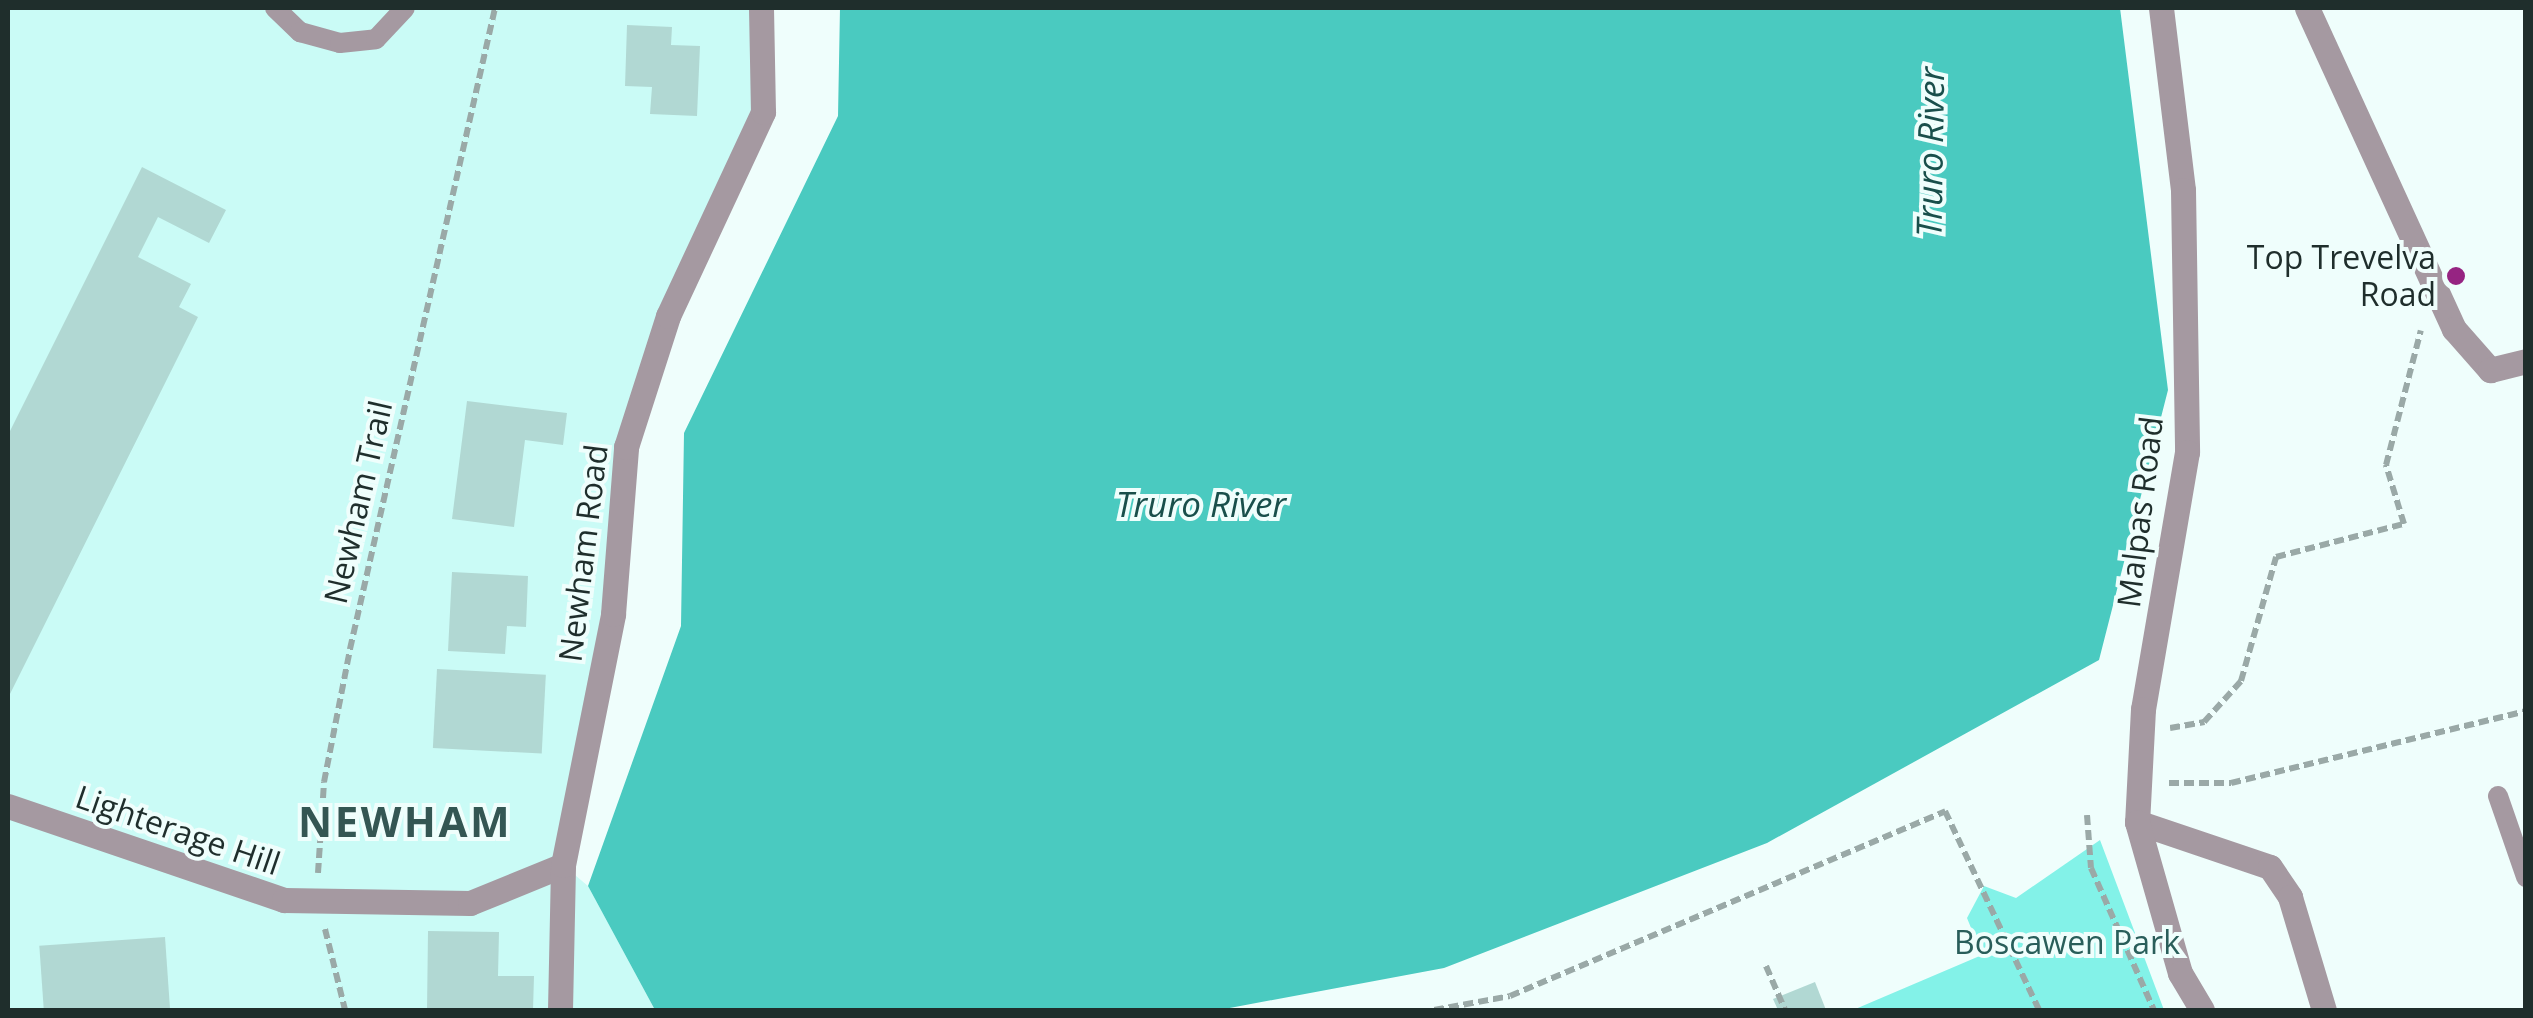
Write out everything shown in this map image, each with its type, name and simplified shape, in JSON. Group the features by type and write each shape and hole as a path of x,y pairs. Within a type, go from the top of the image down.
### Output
{"street":[{"name":"Newham Road","path":"560,1010 563,865 613,614 626,447 668,316 763,112 762,8"},
{"name":"Malpas Road","path":"2161,8 2183,190 2186,452 2140,732 2137,822 2180,972 2202,1010"},
{"path":"2306,8 2450,320 2490,370 2526,361"},
{"name":"Lighterage Hill","path":"8,806 169,868 284,900 470,903 563,865"},
{"path":"2137,822 2270,867 2290,897 2324,1010"}],"lane":[{"path":"275,8 300,32 340,42 376,39 405,8"},
{"path":"2498,796 2526,877"}],"path":[{"name":"Newham Trail","path":"346,1010 317,900 324,782 350,650 495,8"},
{"path":"2140,732 2204,722 2228,700 2276,556 2404,524 2386,465 2417,332 2450,320"},
{"path":"2138,782 2231,783 2526,710"},
{"path":"1434,1010 1510,996 1945,811 2038,1010"},
{"path":"2087,815 2092,868 2154,1010"},
{"path":"1766,966 1785,1010"}],"shaded area":[{"path":"8,8 762,8 763,112 626,447 563,865 588,886 655,1010 8,1010"}],"green space":[{"name":"Boscawen Park","path":"2100,840 2164,1010 1853,1010 1982,955 1967,918 1984,886 2016,898"}],"water":[{"name":"Truro River","path":"840,8 2120,8 2168,390 2099,660 1767,843 1444,968 1219,1010 655,1010 588,886 681,626 684,433 838,116"}],"building":[{"path":"627,25 672,27 671,45 700,46 697,116 650,114 652,87 625,86"},
{"path":"142,167 226,210 209,243 158,217 138,257 191,284 179,307 198,317 8,698 8,435"},
{"path":"467,401 567,413 563,445 525,440 514,527 452,519"},
{"path":"452,572 528,576 526,627 507,626 505,654 448,651"},
{"path":"437,669 546,675 542,754 433,748"},
{"path":"428,931 499,932 498,976 534,976 533,1010 427,1010"},
{"path":"165,937 170,1010 44,1010 39,946"},
{"path":"1815,982 1826,1010 1778,1010 1773,999"}],"place":[{"name":"Top Trevelva Road","path":"2456,276"}],"district":[{"name":"NEWHAM","path":"405,821"}]}
